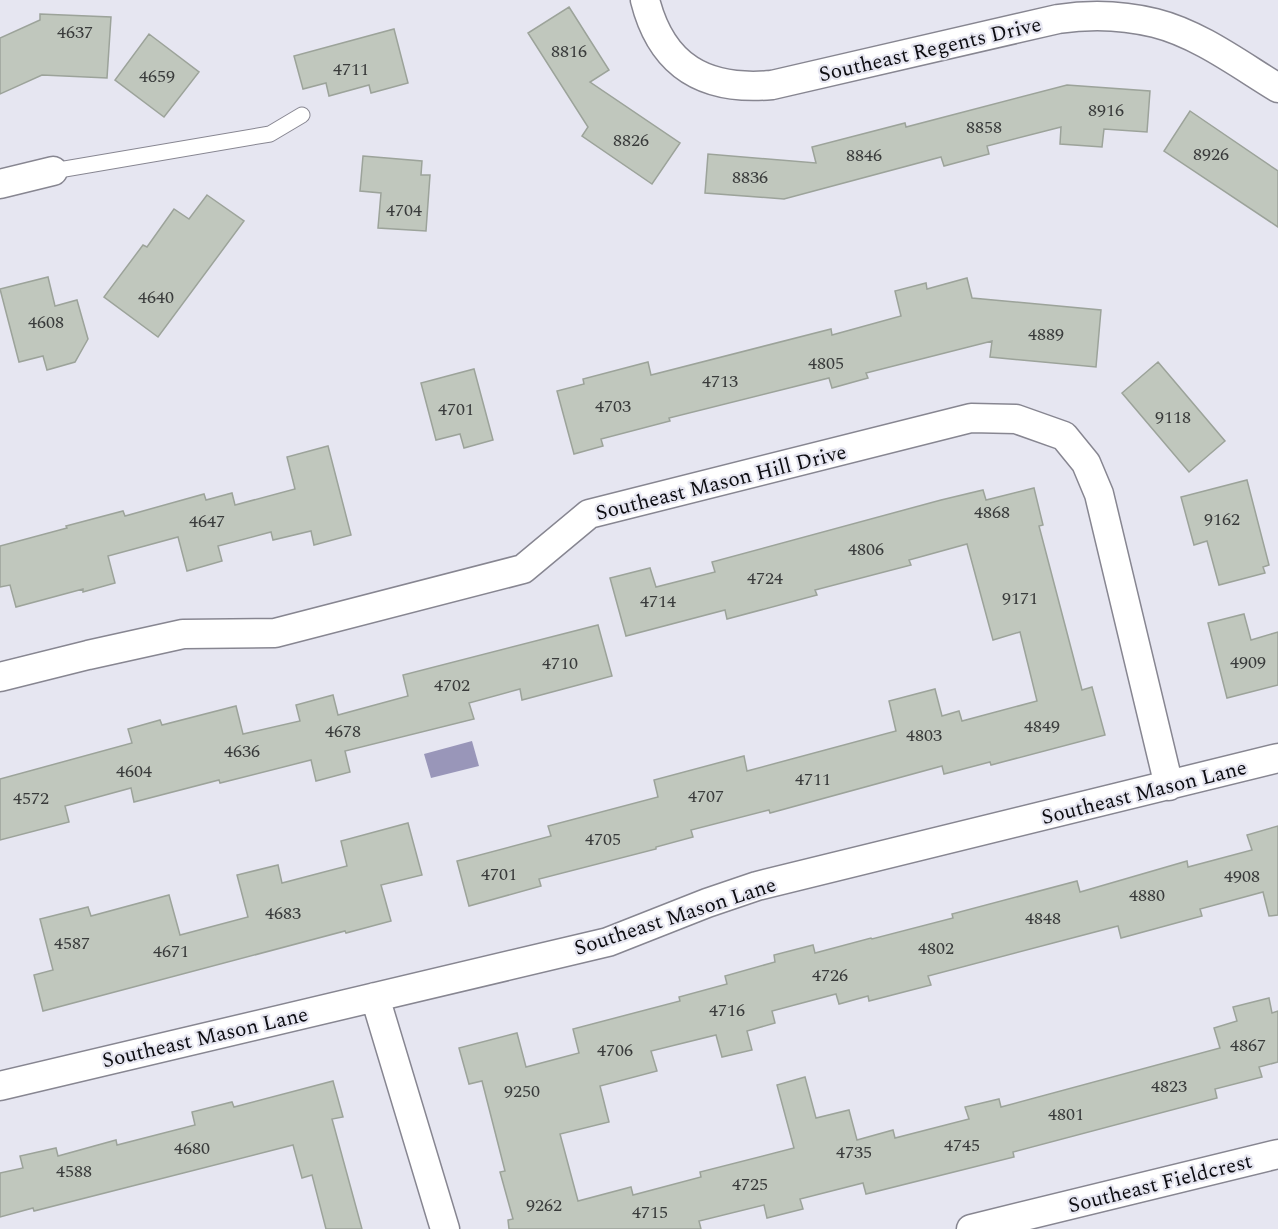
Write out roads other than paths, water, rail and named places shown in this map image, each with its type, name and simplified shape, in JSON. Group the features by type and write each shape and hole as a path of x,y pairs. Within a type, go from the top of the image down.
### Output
{"street":[{"name":"Southeast Regents Drive","path":"645,0 656,33 668,52 695,73 730,86 781,84 1083,15 1156,23 1204,44 1278,88"},
{"path":"0,184 53,171"},
{"name":"Southeast Mason Hill Drive","path":"0,677 183,634 275,633 523,569 589,514 971,418 1016,419 1064,436 1086,463 1099,494 1169,786"},
{"name":"Southeast Mason Lane","path":"0,1086 608,942 757,886 1278,758"},
{"path":"375,997 445,1229"},
{"name":"Southeast Fieldcrest","path":"971,1229 1278,1154"}],"lane":[{"path":"53,171 270,134 302,115"}]}
